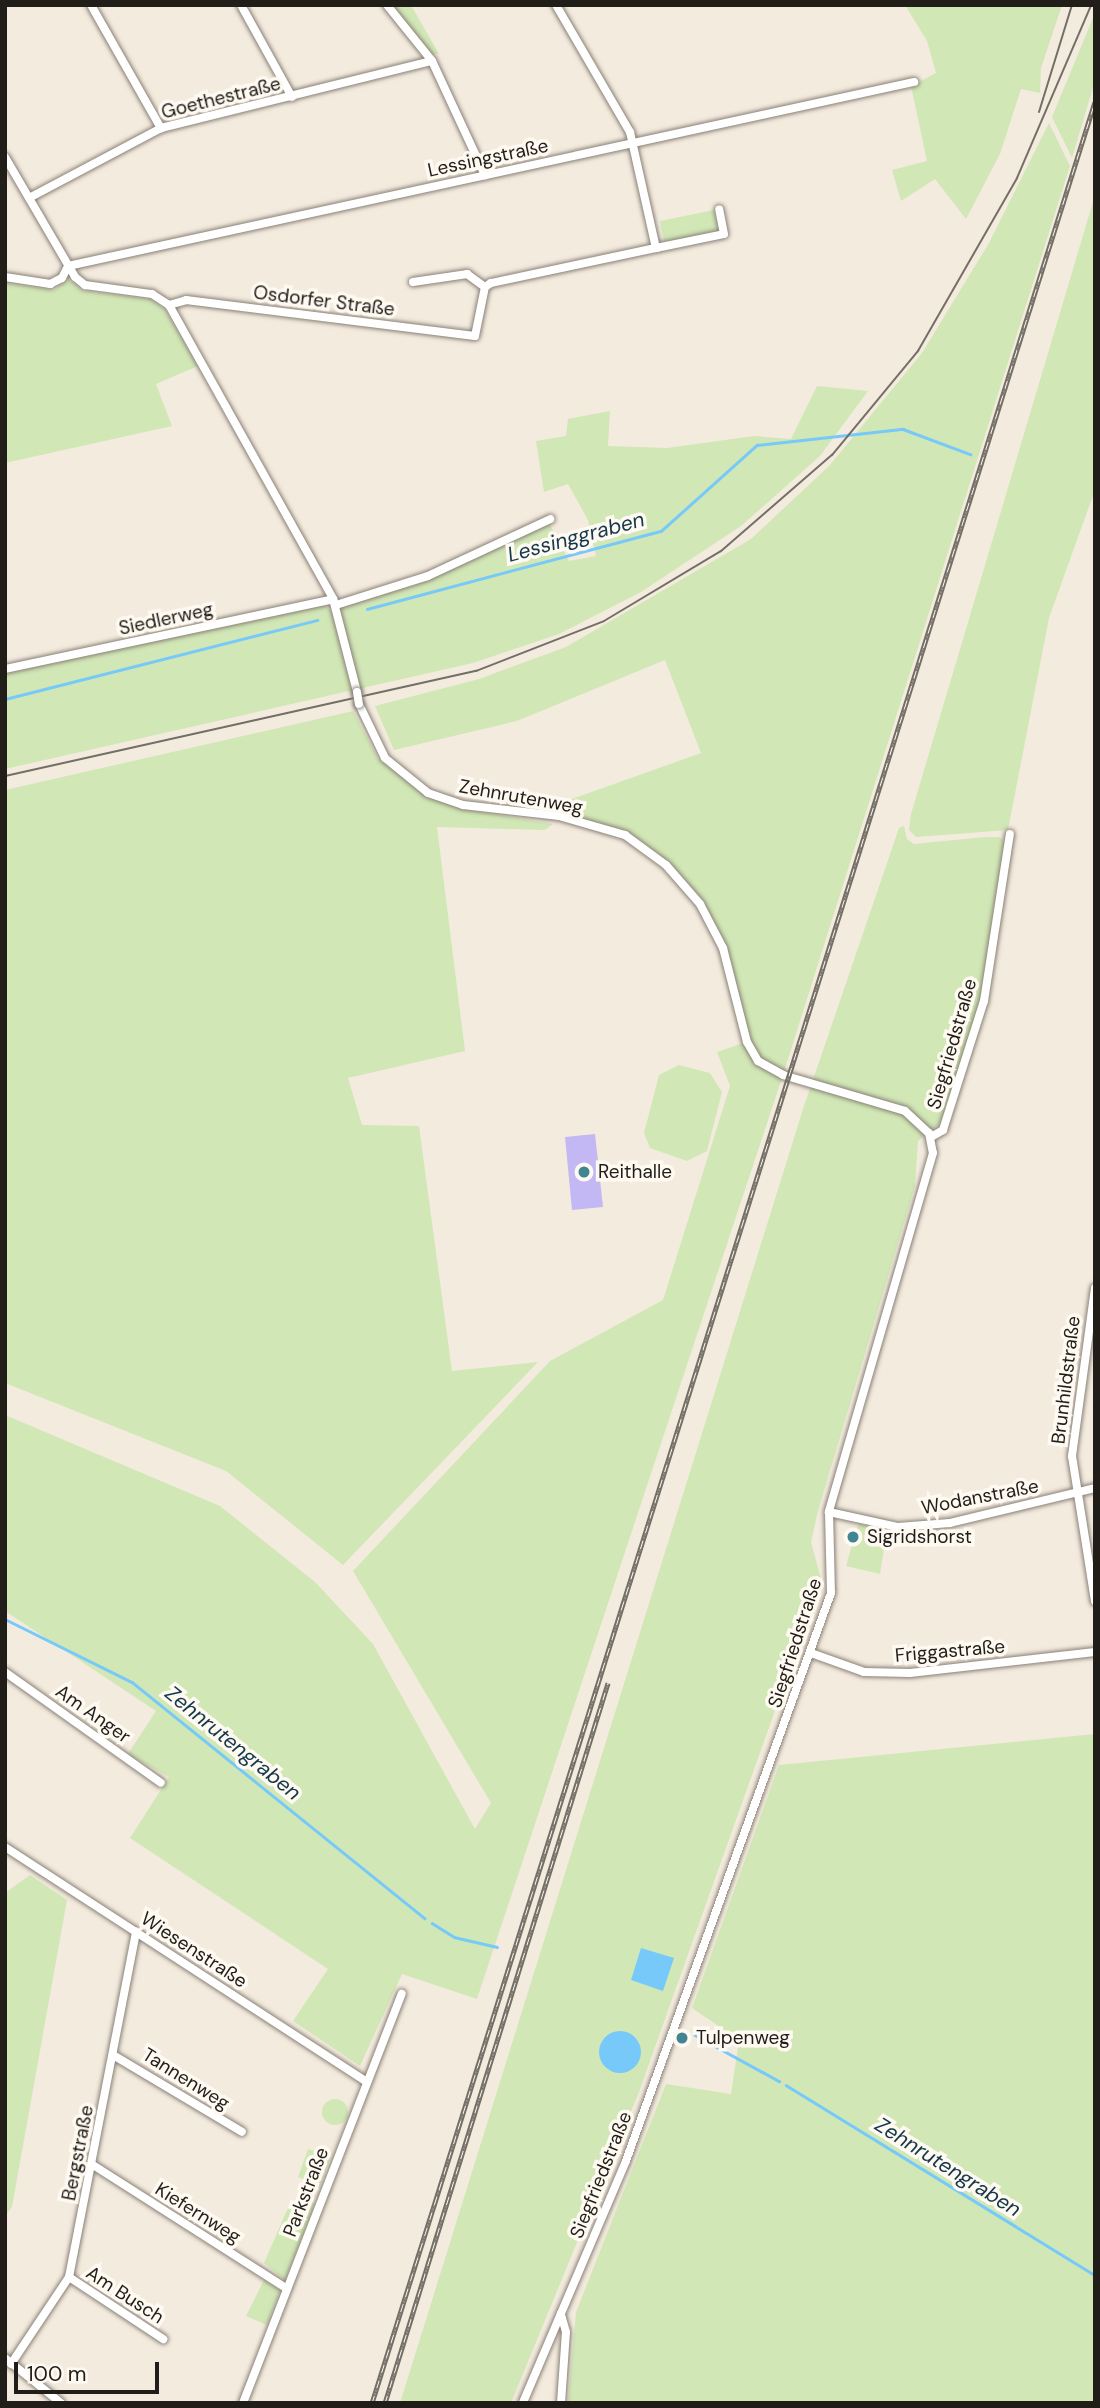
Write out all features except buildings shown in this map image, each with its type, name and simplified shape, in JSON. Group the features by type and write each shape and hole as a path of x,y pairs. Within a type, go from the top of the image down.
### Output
{"street":[{"path":"91,5 161,128"},
{"path":"242,5 292,97"},
{"path":"387,5 432,61 485,174"},
{"path":"555,5 633,144 656,248"},
{"name":"Goethestraße","path":"29,198 161,128 432,61"},
{"name":"Lessingstraße","path":"68,266 914,82"},
{"path":"5,157 68,266 85,285 152,294 169,305"},
{"path":"413,282 467,274 485,286 724,234 719,209"},
{"path":"5,277 50,284 62,278 68,266"},
{"name":"Osdorfer Straße","path":"169,305 186,300 475,336 485,286"},
{"name":"Zehnrutenweg","path":"169,305 334,602 359,704 385,758 428,793 463,804 559,816 625,835 666,866 700,904 723,948 747,1042 758,1061 783,1075 905,1111 931,1137"},
{"name":"Siedlerweg","path":"5,669 334,602 428,576 550,519"},
{"name":"Siegfriedstraße","path":"523,2403 626,2161 831,1593 834,1563 829,1512 930,1170 931,1137 943,1130 984,1001 1010,834"},
{"name":"Brunhildstraße","path":"1095,1288 1074,1419 1077,1492 1095,1601"},
{"name":"Wodanstraße","path":"829,1512 911,1526 950,1523 1095,1488"},
{"name":"Friggastraße","path":"811,1653 864,1672 909,1673 1095,1652"},
{"name":"Am Anger","path":"5,1672 161,1783"},
{"name":"Wiesenstraße","path":"5,1847 366,2081"},
{"name":"Bergstraße","path":"8,2361 69,2277 93,2165 136,1931"},
{"name":"Parkstraße","path":"243,2403 402,1994"},
{"name":"Tannenweg","path":"113,2055 242,2132"},
{"name":"Kiefernweg","path":"93,2165 286,2288"},
{"name":"Am Busch","path":"69,2277 163,2339"},
{"path":"561,2314 566,2332 561,2403"},
{"path":"8,2361 61,2403"}],"green space":[{"path":"392,5 411,5 439,54 431,54"},
{"path":"905,5 1062,5 1041,68 1040,93 1021,89 1000,154 966,219 935,179 901,201 892,170 927,161 911,86 936,73 927,41"},
{"path":"1095,13 1095,81 1072,158 1052,117"},
{"path":"1049,123 1070,166 783,1075 477,1999 402,1974 360,2066 293,2021 328,1969 130,1838 169,1777 128,1754 156,1711 5,1611 5,1415 220,1506 315,1582 373,1644 475,1829 491,1803 353,1571 550,1361 663,1300 730,1086 717,1052 746,1042 723,948 700,903 666,865 625,835 559,816 558,804 701,753 665,660 517,721 394,750 375,706 479,679 566,647 751,539 830,465 922,353 989,243"},
{"path":"1095,195 1095,490 1049,618 1008,830 916,837 909,830 911,814"},
{"path":"714,210 718,231 664,242 660,221"},
{"path":"68,279 83,291 150,299 165,310 198,366 156,384 172,426 5,463 5,283 54,290"},
{"path":"817,386 868,391 820,456 741,526 641,592 559,634 473,663 5,769 5,673 323,605 331,611 430,578 549,523 569,561 596,556 588,520 568,484 544,492 536,441 566,436 568,419 610,411 608,446 667,448 754,436 791,439"},
{"path":"353,711 378,758 425,796 463,809 553,824 545,830 437,827 465,1051 348,1078 362,1125 419,1126 452,1371 538,1362 343,1565 226,1471 5,1383 5,790"},
{"path":"904,826 907,839 914,844 985,837 1000,837 1006,843 981,1001 941,1122 918,1141 915,1186 818,1511 811,1542 821,1579 639,2092 511,2403 400,2403 803,1109 899,828"},
{"path":"679,1065 710,1073 722,1092 707,1151 687,1161 650,1148 644,1133 659,1075"},
{"path":"858,1524 887,1530 880,1574 846,1566"},
{"path":"1095,1734 1095,2403 568,2403 576,2312 666,2084 731,2094 739,2040 692,2008 779,1765"},
{"path":"30,1875 67,1900 12,2207 5,2216 5,1893"},
{"path":"335,2099 344,2103 348,2112 344,2121 335,2125 326,2121 322,2112 326,2103"},
{"path":"308,2149 331,2156 320,2186 298,2177"},
{"path":"308,2200 315,2204 285,2280 264,2263 287,2210"},
{"path":"264,2280 280,2290 267,2325 246,2316"}],"water":[{"path":"641,1948 674,1958 663,1991 631,1980"},
{"path":"620,2031 635,2037 641,2052 635,2067 620,2073 605,2067 599,2052 605,2037"}],"waterway":[{"name":"Lessinggraben","path":"367,609 661,531 757,445 903,429 970,454"},
{"name":"Lessinggraben","path":"5,699 317,620"},
{"name":"Zehnrutengraben","path":"5,1619 132,1682 425,1918"},
{"name":"Zehnrutengraben","path":"432,1923 454,1937 497,1947"},
{"name":"Zehnrutengraben","path":"695,2035 779,2081"},
{"name":"Zehnrutengraben","path":"786,2085 1095,2275"}],"tram line":[{"path":"1039,112 1072,5"},
{"path":"5,776 476,671 604,621 721,551 832,455 918,351 1017,178 1091,5"}],"railway":[{"path":"372,2403 1095,102"},
{"path":"385,2403 608,1683"}],"place":[{"name":"Reithalle","path":"584,1172"},
{"name":"Sigridshorst","path":"853,1537"},
{"name":"Tulpenweg","path":"682,2038"}]}
